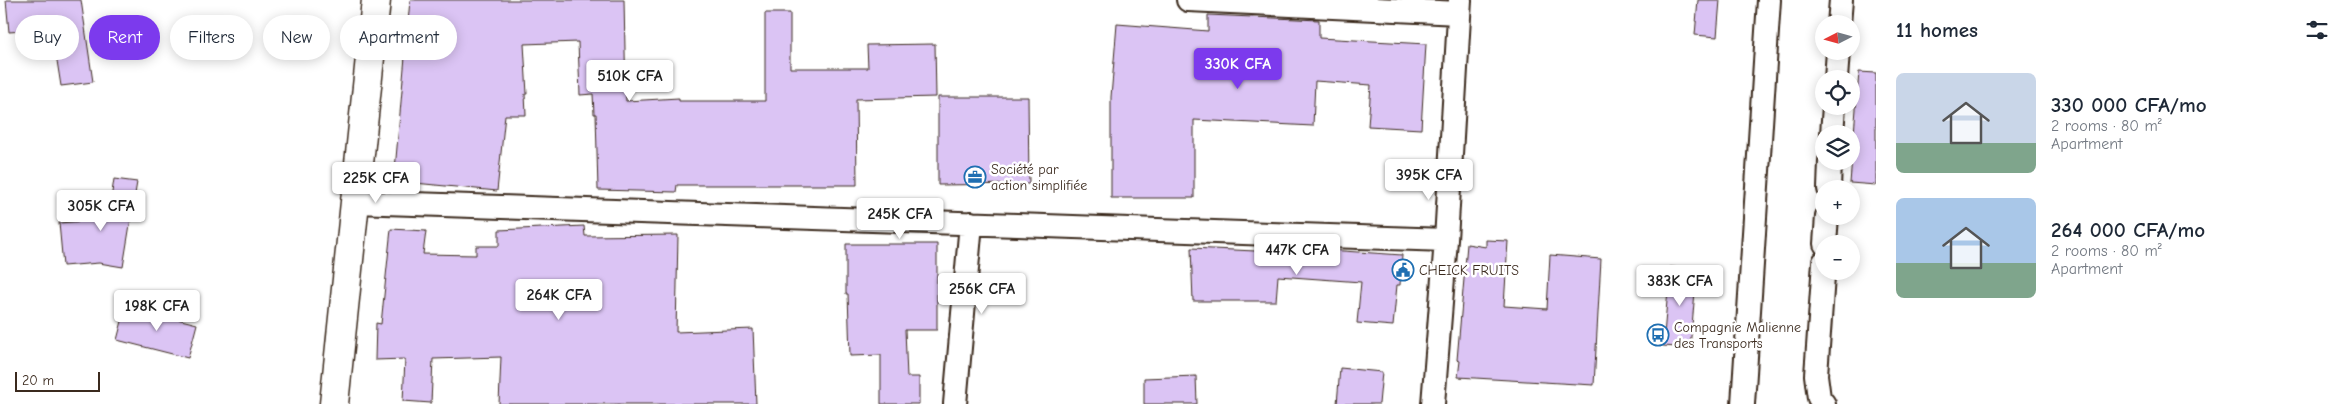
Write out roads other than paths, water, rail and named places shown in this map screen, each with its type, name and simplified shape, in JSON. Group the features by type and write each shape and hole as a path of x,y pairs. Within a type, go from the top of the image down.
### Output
{"street":[{"path":"334,404 376,0"},
{"path":"1188,0 1460,6 1446,240 1433,404"},
{"path":"1743,404 1769,0"},
{"path":"1840,15 1841,0"},
{"path":"355,202 1446,240"},
{"path":"955,404 971,223"},
{"path":"1823,280 1816,375 1819,398 1824,404"}],"place":[{"name":"Société par action simplifiée","path":"975,177"},
{"name":"CHEICK FRUITS","path":"1403,270"},
{"name":"Compagnie Malienne des Transports","path":"1658,335"}]}
